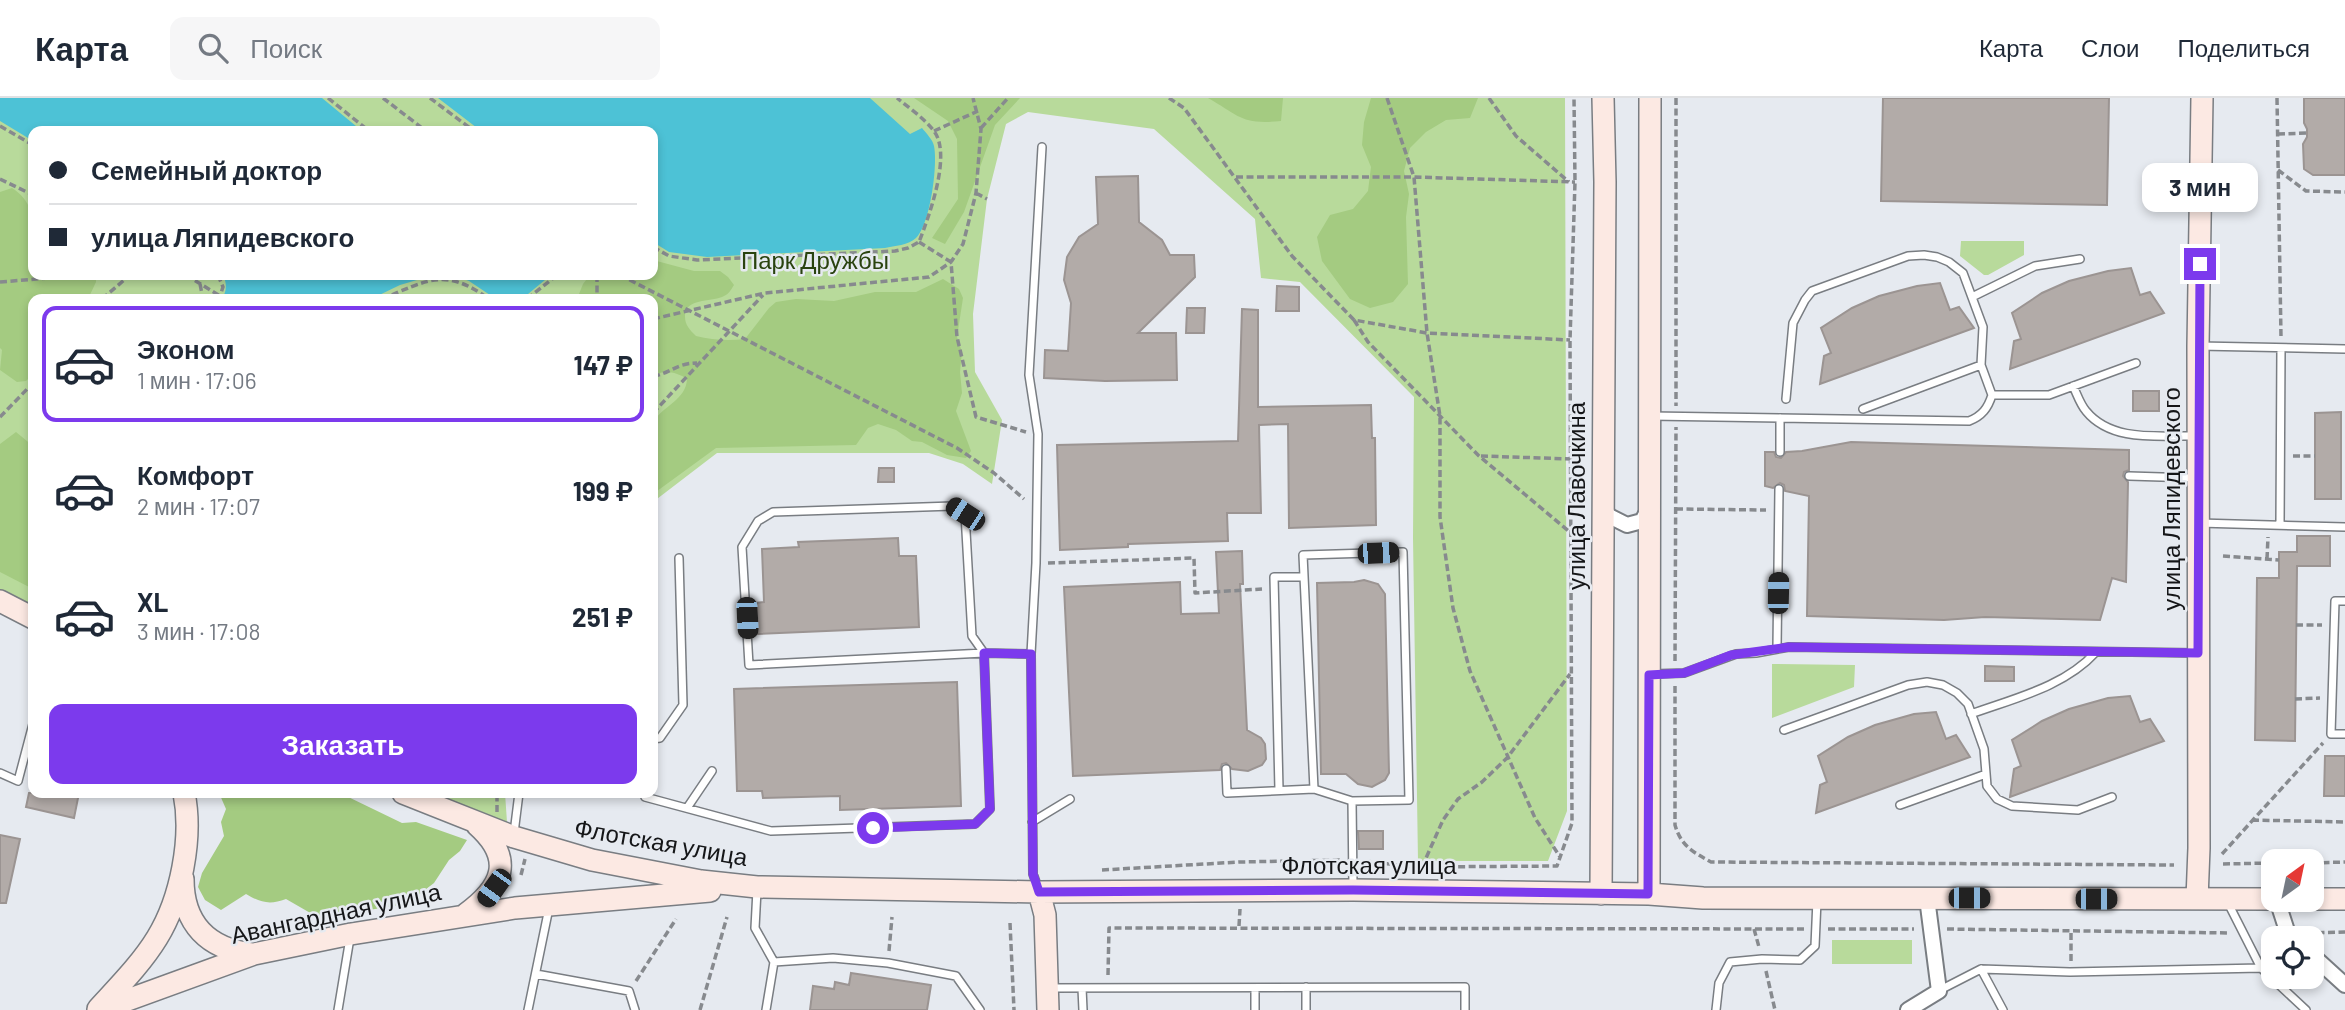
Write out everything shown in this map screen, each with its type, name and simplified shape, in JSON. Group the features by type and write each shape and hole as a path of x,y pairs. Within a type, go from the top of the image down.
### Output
{"main road":[{"name":"улица Лавочкина","path":"1601,894 1605,182 1603,98"},
{"path":"1648,894 1650,98"},
{"name":"улица Ляпидевского","path":"2197,899 2198,346 2202,98"},
{"path":"0,601 28,615"},
{"name":"Авангардная улица","path":"99,1010 158,937 173,901 183,865 187,798"},
{"name":"Флотская улица","path":"415,798 514,837 592,860 701,881 757,887 1039,892 1353,890 1648,894 1703,898 2261,899"},
{"name":"Флотская улица","path":"466,914 485,900 499,875 500,861 496,846 472,822"},
{"path":"183,865 183,896 188,914 201,933 232,952 254,954"},
{"name":"Авангардная улица","path":"99,1010 254,954 351,934 466,914 550,904 757,887"},
{"path":"1039,892 1045,915 1048,1010"},
{"path":"2324,899 2345,899"}],"street":[{"path":"1603,506 1609,516 1627,525 1642,521 1650,506"},
{"path":"1908,1010 1939,991 1927,898"},
{"path":"2324,966 2345,985"}],"lane":[{"path":"1039,892 1033,874 1031,654 1036,563 1038,434 1029,375 1042,146"},
{"path":"1650,416 1969,421 1983,413 1992,395 1981,365 1984,330 1963,273 1949,262 1924,255 1908,256 1812,291 1798,310 1793,323 1786,399"},
{"path":"1972,297 2020,271 2080,258"},
{"path":"2198,346 2345,349"},
{"path":"2280,524 2281,348"},
{"path":"1992,395 2043,395 2136,363"},
{"path":"1863,409 1981,365"},
{"path":"2073,386 2084,409 2093,418 2119,433 2198,436"},
{"path":"1780,418 1780,452"},
{"path":"2129,476 2199,478"},
{"path":"1777,648 1779,489"},
{"path":"649,798 772,831 975,824 990,809 984,653 972,636 965,514 953,506 773,512 758,521 742,547 749,665 984,653 1031,654"},
{"path":"2198,523 2345,527"},
{"path":"1226,769 1227,793 1314,789 1352,801 1409,800 1403,552 1303,555 1314,789"},
{"path":"658,738 683,705 680,558"},
{"path":"1279,790 1274,577 1304,577"},
{"path":"2345,601 2335,601 2331,734 2345,734"},
{"path":"1649,675 1691,672 1731,655 1777,648 2198,653"},
{"path":"1971,715 2060,681 2085,664 2096,652"},
{"path":"1784,730 1917,683 1936,683 1950,688 1962,697 1984,749 1987,786 2002,802 2012,806 2078,810 2112,797"},
{"path":"0,773 18,780 28,743"},
{"path":"687,808 712,771"},
{"path":"1900,805 1986,774"},
{"path":"514,837 518,798"},
{"path":"1032,822 1070,799"},
{"path":"1352,801 1353,890"},
{"path":"757,887 755,928 774,962 766,1010"},
{"path":"1716,1010 1719,983 1730,962 1800,960 1815,946 1817,898"},
{"path":"1939,991 1981,969 2070,972 2261,968 2226,899"},
{"path":"528,1010 550,904"},
{"path":"338,1010 351,934"},
{"path":"774,962 833,958 888,963 956,976 980,1010"},
{"path":"1981,969 2003,1010"},
{"path":"536,975 629,991 635,1010"},
{"path":"1306,987 1306,1010"},
{"path":"1047,988 1465,987 1465,1010"},
{"path":"1082,988 1083,1010"},
{"path":"1255,988 1255,1010"},
{"path":"2284,989 2306,1010"}],"path":[{"path":"328,98 363,126"},
{"path":"383,98 419,126"},
{"path":"430,98 467,126"},
{"path":"658,250 669,256 697,260 895,251 919,242 937,184 940,148 934,131 897,98"},
{"path":"658,318 765,293 929,277 951,262 963,244 976,193 981,129 973,98"},
{"path":"981,129 1007,98"},
{"path":"1170,98 1184,108 1292,256 1354,320 1368,342 1479,456 1571,533"},
{"path":"1388,98 1414,177 1427,333 1440,416 1440,517 1453,608 1470,671 1507,758 1535,818 1560,857"},
{"path":"1489,98 1516,136 1569,182"},
{"path":"1099,870 1240,862 1353,860 1422,867 1557,866 1572,823 1570,340 1576,182 1574,98"},
{"path":"2277,98 2281,348"},
{"path":"934,131 978,111"},
{"path":"0,126 28,142"},
{"path":"2277,134 2307,133"},
{"path":"2278,170 2306,191 2345,192"},
{"path":"1236,177 1414,177 1576,182"},
{"path":"0,179 28,193"},
{"path":"976,193 987,199"},
{"path":"919,242 951,262"},
{"path":"951,262 957,337 976,417 1038,434"},
{"path":"0,282 28,280"},
{"path":"108,294 124,280"},
{"path":"194,280 217,294"},
{"path":"395,294 434,280"},
{"path":"446,280 468,285 482,294"},
{"path":"533,294 550,280"},
{"path":"630,280 957,448 994,473 1037,510"},
{"path":"200,284 202,294"},
{"path":"658,407 765,293"},
{"path":"1354,320 1427,333 1570,340"},
{"path":"658,376 684,363 697,363"},
{"path":"0,417 28,388"},
{"path":"1479,456 1572,459"},
{"path":"2280,457 2315,456"},
{"path":"1676,509 1764,510"},
{"path":"2267,559 2268,524"},
{"path":"2223,556 2279,560"},
{"path":"1036,563 1194,558 1195,593 1274,588"},
{"path":"2296,625 2334,625"},
{"path":"1422,867 1443,820 1458,799 1482,782 1507,758 1572,672"},
{"path":"2295,699 2332,698"},
{"path":"2222,854 2331,734"},
{"path":"497,798 497,814"},
{"path":"2252,820 2345,822"},
{"path":"2324,863 2345,862"},
{"path":"2223,864 2261,863"},
{"path":"700,1010 727,917"},
{"path":"888,963 892,917"},
{"path":"629,991 676,919"},
{"path":"1010,923 1014,1010"},
{"path":"1108,988 1109,928 1931,929 2242,933"},
{"path":"2070,972 2071,932"},
{"path":"2324,934 2345,932"}],"green space":[{"name":"Парк Дружбы","path":"0,98 1565,98 1567,811 1548,861 1418,861 1413,538 1414,397 1300,282 1261,278 1255,219 1154,129 1028,112 1006,124 987,199 973,314 975,372 1002,420 992,484 963,464 929,453 717,453 658,498 658,294 28,294 28,605 0,591"},
{"path":"914,98 1020,98 995,125 964,212 945,244 932,238 958,199 957,139 948,121"},
{"path":"1208,98 1283,98 1281,121 1257,122 1242,118"},
{"path":"1371,98 1478,98 1470,118 1446,120 1426,132 1410,148 1404,171 1409,194 1406,217 1408,284 1393,302 1370,308 1350,299 1322,261 1317,237 1330,215 1353,209 1368,191 1371,167 1362,145 1364,122"},
{"path":"12,188 28,205 28,280 96,280 90,294 28,294 26,381 17,382 0,370 0,192"},
{"path":"1961,241 2024,241 2024,255 1984,275 1960,256"},
{"path":"658,261 694,271 720,271 734,285 728,294 693,304 686,311 685,317 687,325 696,336 732,340 745,339 776,302 796,299 834,301 875,292 916,292 943,279 959,289 963,298 957,337 962,352 962,393 956,411 971,451 966,458 947,455 878,424 868,428 856,445 716,448 658,490 658,416 683,392 687,379 670,372 658,374 658,294 579,294 586,280 658,280"},
{"path":"16,432 28,442 28,586 0,572 0,444"},
{"path":"1772,664 1855,665 1854,687 1772,718"},
{"path":"221,798 350,798 402,823 416,822 467,840 460,851 449,860 434,883 412,900 400,905 319,918 286,899 266,902 246,894 221,910 205,900 198,887 202,873 224,836 221,822 226,809"},
{"path":"442,798 505,798 507,822"},
{"path":"1832,940 1912,940 1912,964 1832,964"}],"water":[{"path":"0,98 322,98 356,126 28,126 28,138 0,121"},
{"path":"438,98 870,98 910,134 922,128 932,141 935,167 932,194 921,231 916,238 905,244 885,248 707,257 669,252 658,245 658,126 474,126"},
{"path":"417,280 381,294 224,294 225,281"},
{"path":"466,280 545,280 528,294 488,294"}],"building":[{"path":"1883,98 2109,98 2107,205 1881,201"},
{"path":"2304,98 2345,98 2345,175 2313,175 2304,169 2303,144 2307,129 2304,123"},
{"path":"1138,176 1139,222 1162,240 1170,255 1194,255 1195,277 1138,333 1176,333 1177,380 1044,378 1045,350 1068,351 1071,303 1064,280 1067,257 1079,237 1098,224 1096,177"},
{"path":"2131,268 2140,295 2150,292 2164,313 2010,369 2014,341 2021,339 2012,313 2042,293 2069,281"},
{"path":"1940,283 1950,310 1959,307 1974,328 1820,384 1824,356 1831,353 1821,328 1852,308 1879,296"},
{"path":"1277,286 1299,287 1299,311 1276,311"},
{"path":"1187,308 1205,308 1204,333 1186,333"},
{"path":"1242,309 1258,310 1258,407 1371,405 1372,438 1375,438 1376,525 1289,528 1288,424 1259,425 1261,513 1227,513 1228,541 1128,544 1128,547 1060,550 1057,445 1238,441"},
{"path":"2133,391 2159,391 2159,411 2133,411"},
{"path":"2341,412 2341,499 2315,499 2315,413"},
{"path":"1851,442 2129,450 2129,470 2124,472 2123,476 2128,482 2126,582 2112,578 2100,620 1985,617 1944,620 1807,616 1809,496 1785,491 1784,485 1780,483 1773,488 1765,486 1765,452 1774,452 1776,457 1781,458 1786,452"},
{"path":"879,468 894,468 894,482 878,482"},
{"path":"2297,536 2330,536 2330,566 2297,566 2295,741 2255,740 2257,578 2279,578 2279,552 2297,552"},
{"path":"898,538 899,556 916,556 919,627 757,634 756,603 764,602 762,549 799,547 798,542"},
{"path":"1242,551 1243,584 1240,584 1247,730 1261,738 1265,744 1266,759 1262,765 1248,771 1232,769 1226,763 1222,764 1220,770 1073,776 1064,587 1180,582 1181,614 1219,613 1216,552"},
{"path":"1364,580 1378,584 1385,594 1389,773 1385,780 1372,787 1358,784 1346,774 1321,774 1317,583"},
{"path":"1985,666 2014,667 2014,681 1985,681"},
{"path":"957,682 961,806 840,810 840,796 763,798 762,791 737,791 734,689"},
{"path":"2130,696 2140,722 2150,719 2164,741 2010,797 2014,769 2021,766 2012,740 2042,721 2069,709 2108,698"},
{"path":"1936,712 1946,739 1956,735 1970,757 1816,813 1820,785 1827,782 1818,756 1848,737 1875,725 1914,714"},
{"path":"2325,756 2345,756 2345,796 2324,796"},
{"path":"28,798 78,798 74,818 26,807"},
{"path":"1358,831 1383,831 1383,849 1359,849"},
{"path":"0,835 20,839 6,903 0,903"},
{"path":"851,973 931,985 927,1010 810,1010 813,986 834,989 835,982 849,985"}],"route":[{"path":"873,828 975,824 990,809 984,653 1031,654 1033,874 1039,892 1353,890 1648,894 1649,675 1691,672 1731,655 1789,647 2198,653 2200,264"}]}
